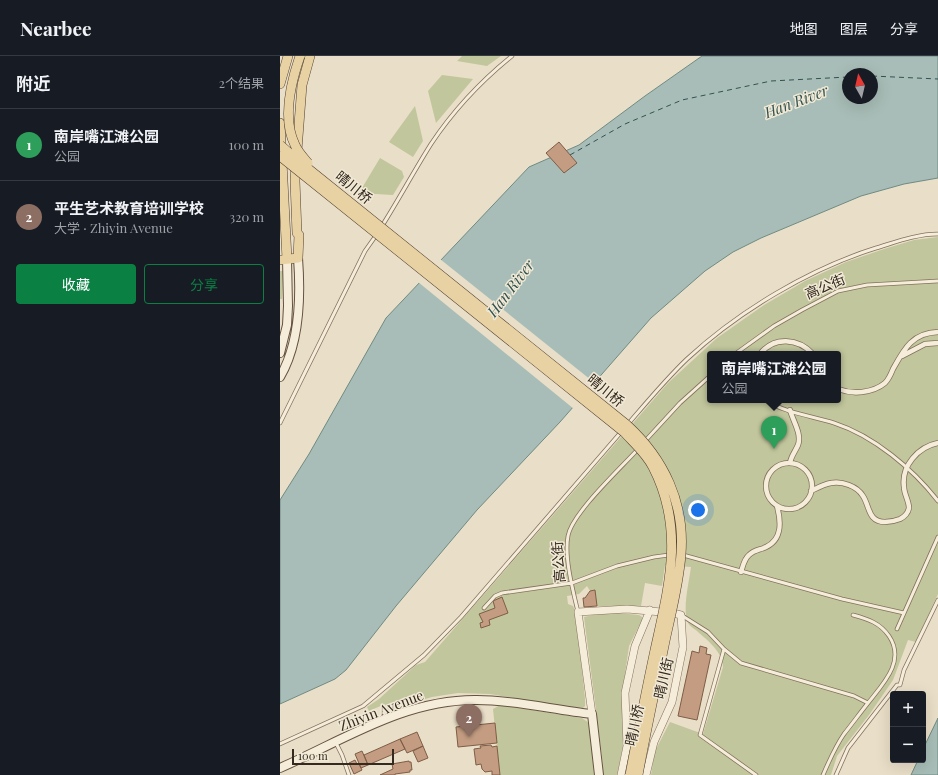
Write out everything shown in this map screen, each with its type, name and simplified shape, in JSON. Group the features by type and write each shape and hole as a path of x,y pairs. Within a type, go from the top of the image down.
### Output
{"main road":[{"path":"280,84 288,56"},
{"path":"300,56 294,75 289,101 292,138 300,154 332,188"},
{"path":"280,378 286,368 298,326 300,284 298,258 299,235 297,233 295,181 296,152 302,85 310,56"},
{"path":"280,122 283,178"},
{"path":"280,139 296,152"},
{"name":"晴川桥","path":"280,139 332,188 626,424 639,436 651,451 666,475 676,504 681,531 681,556 638,775"},
{"path":"280,353 287,325 288,306 283,260 282,161"},
{"name":"晴川桥","path":"282,161 624,432 653,466 667,507 672,532 672,558 667,594 630,775"},
{"path":"283,260 298,258"},
{"name":"Zhiyin Avenue","path":"280,768 335,741 408,710 436,703 477,700 494,701 592,714"},
{"name":"高公街","path":"592,714 599,775"}],"street":[{"path":"841,390 856,392 868,391 878,387 887,381 906,346 918,338 938,332"},
{"path":"918,338 922,345"},
{"path":"763,351 769,345 787,341 802,345 809,351"},
{"path":"900,357 922,345 938,343"},
{"path":"790,410 799,435 798,445 790,463"},
{"path":"811,491 832,483 839,482 847,484 862,495 873,518 882,522 898,520 906,514 908,508 903,482 907,467 921,450 938,443"},
{"path":"790,463 799,466 808,474 811,482 811,491 808,499 798,507 785,509 773,503 767,494 767,479 776,467 790,463"},
{"path":"740,572 749,554 768,546 777,537 781,522 777,506"},
{"path":"578,612 615,609 650,610 673,612 681,615"},
{"path":"621,775 627,746 625,692 635,646 650,610"},
{"name":"高公街","path":"578,612 592,714"},
{"name":"晴川街","path":"646,775 652,749 672,702 683,648 681,615"}],"lane":[{"path":"280,423 365,251 400,198 432,144 460,106 498,67 512,56"},
{"path":"280,744 363,706 424,655 461,617 659,388 687,359 711,338 762,302 804,278 829,266 878,247 913,237 938,234"},
{"name":"高公街","path":"739,351 774,326 838,291 868,285 938,281"},
{"name":"高公街","path":"578,612 572,583 568,544 569,533 573,524 586,505 662,422 680,403 707,379"},
{"path":"771,403 778,407 832,422 847,428 877,445 907,467 938,501"},
{"path":"897,629 938,537"},
{"path":"484,608 495,596 502,594 572,583 617,566 654,557 675,555 842,599 904,613"},
{"path":"836,775 848,748 897,685 900,685 904,670 938,600"},
{"path":"681,615 708,632 724,649 741,663 854,696 868,703"},
{"path":"823,775 837,744 883,685 892,669 895,659 895,648 890,636 882,627 872,620 853,615"},
{"path":"724,649 700,734 756,775"},
{"path":"335,741 349,775"}],"green space":[{"path":"462,56 501,56 487,66 457,61"},
{"path":"442,75 473,79 436,123 428,91"},
{"path":"415,106 423,141 413,157 389,142"},
{"path":"380,158 402,171 404,177 393,195 359,193"},
{"path":"938,237 938,594 916,642 908,640 893,680 869,715 837,756 831,775 651,775 655,751 670,722 703,734 723,667 720,656 714,647 688,622 686,614 686,601 691,567 665,565 662,586 645,583 641,606 597,606 594,590 590,591 587,586 579,594 567,596 568,604 573,606 576,613 585,699 585,706 583,708 567,707 490,694 458,693 432,697 388,710 385,704 369,711 367,707 379,699 416,665 425,662 668,383 717,338 764,305 805,281 846,262 914,240"},
{"path":"280,271 283,271 282,299 280,299"},
{"path":"618,613 639,615 642,617 642,620 629,646 622,696 623,746 617,775 603,775 602,756 584,617 598,614"},
{"path":"500,705 582,718 589,723 594,775 500,775 493,709"}],"water":[{"name":"Han River","path":"702,56 938,56 938,178 904,184 861,196 761,238 733,252 705,271 651,318 560,422 477,510 396,606 346,670 335,679 280,704 280,500 309,454 386,318 529,167 579,145"},
{"path":"938,718 938,775 911,775 917,763 926,763 926,743"}],"pier":[{"path":"440,259 596,384 574,409 418,282"}],"building":[{"path":"559,142 577,163 564,173 546,153"},
{"path":"595,590 597,606 584,607 583,598 585,598 590,591"},
{"path":"502,597 508,613 489,620 490,625 481,628 480,623 483,622 479,614 495,608 493,601"},
{"path":"700,646 707,648 706,654 711,655 697,720 678,716 692,651 699,653"},
{"path":"495,723 497,743 458,747 456,727"},
{"path":"417,732 423,746 407,753 400,739"},
{"path":"400,739 405,749 368,765 364,755"},
{"path":"491,745 492,747 497,746 500,775 492,775 492,771 485,772 482,769 481,764 476,765 474,749 481,748 480,746"},
{"path":"423,746 428,758 418,762 413,751"},
{"path":"362,751 368,765 361,768 355,754"},
{"path":"355,760 362,770 354,774 349,763"},
{"path":"409,761 411,762 412,770 410,770 410,772 395,775 380,775 393,769 392,764"}],"ferry route":[{"path":"878,76 938,79"},
{"path":"570,155 625,124 682,100 771,81 842,77"}],"place":[{"name":"南岸嘴江滩公园","path":"774,449"},
{"name":"平生艺术教育培训学校","path":"469,737"}]}
